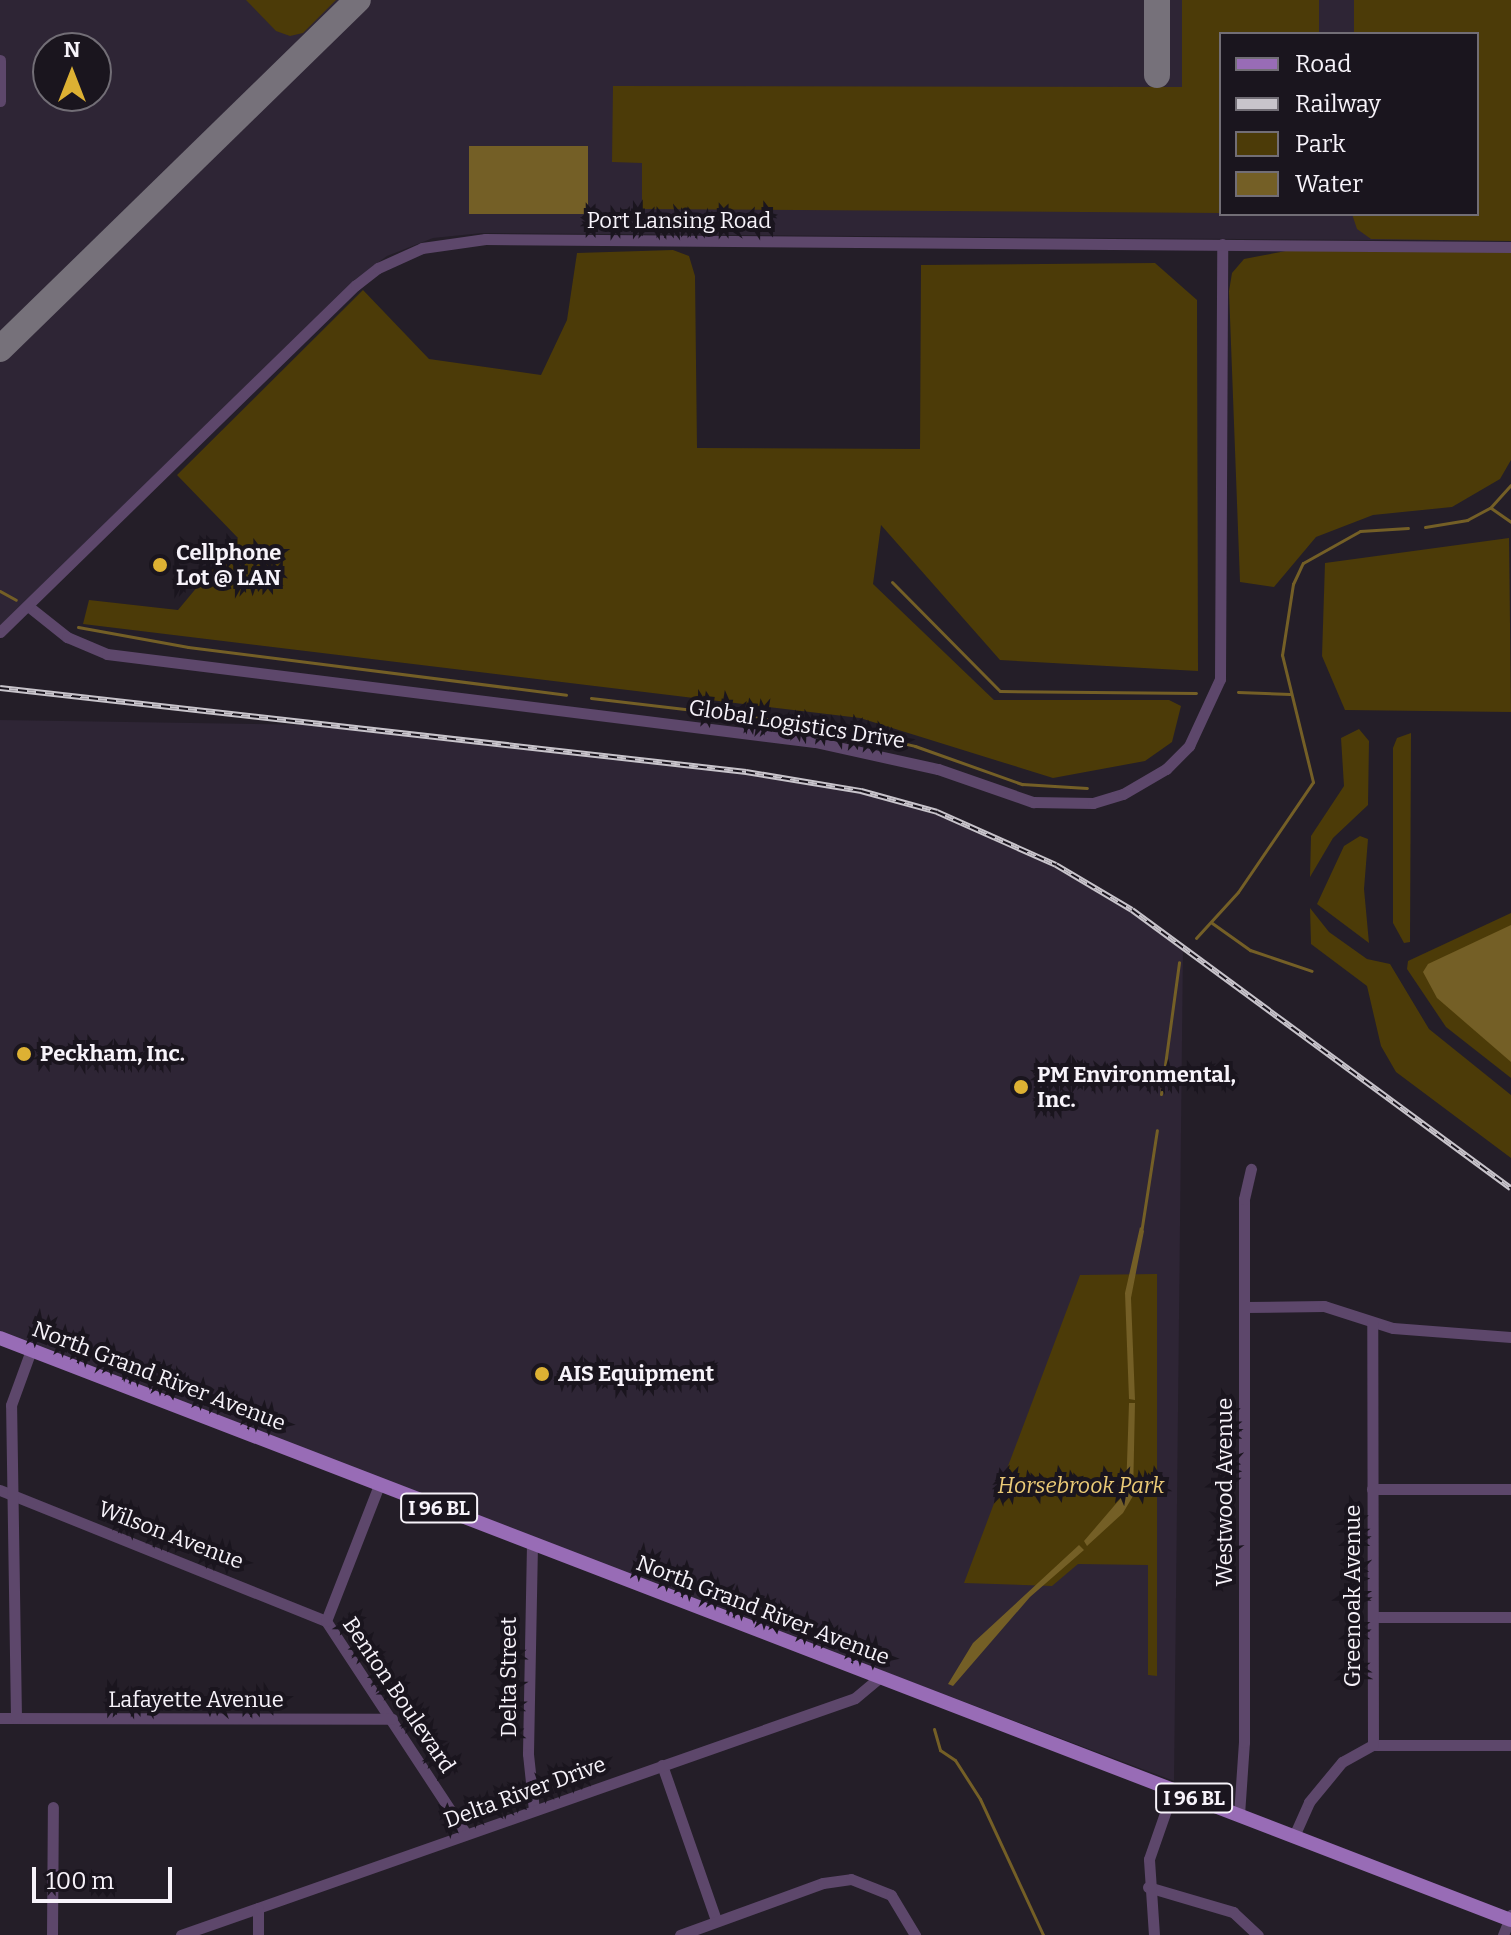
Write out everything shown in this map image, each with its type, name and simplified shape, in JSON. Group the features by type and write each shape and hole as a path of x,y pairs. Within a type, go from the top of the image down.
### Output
{"main road":[{"name":"North Grand River Avenue","path":"0,1338 878,1679 1510,1918"}],"street":[{"path":"0,60 0,101"},
{"name":"Port Lansing Road","path":"0,632 356,285 378,268 422,248 485,239 1511,247"},
{"name":"Global Logistics Drive","path":"28,606 67,637 107,654 815,742 938,769 1033,802 1093,803 1123,794 1166,769 1189,746 1220,679 1222,244"},
{"name":"Westwood Avenue","path":"1239,1815 1244,1199 1251,1169"},
{"path":"1245,1307 1324,1306 1372,1322 1418,1332 1511,1337"},
{"name":"Greenoak Avenue","path":"1372,1322 1373,1745"},
{"path":"16,1718 11,1396 31,1350"},
{"name":"Benton Boulevard","path":"379,1485 326,1621 466,1834"},
{"path":"1372,1489 1511,1489"},
{"name":"Wilson Avenue","path":"0,1490 326,1621"},
{"name":"Delta Street","path":"532,1544 528,1754 534,1810"},
{"path":"1373,1617 1511,1617"},
{"name":"Delta River Drive","path":"181,1935 855,1698 878,1679"},
{"name":"Lafayette Avenue","path":"0,1718 392,1719"},
{"path":"1294,1836 1309,1802 1342,1762 1373,1745 1511,1745"},
{"path":"662,1765 716,1920"},
{"path":"1154,1935 1148,1887 1151,1848 1173,1790"},
{"path":"52,1935 53,1807"},
{"path":"680,1935 823,1883 851,1879 891,1895 915,1935"},
{"path":"1148,1887 1233,1912 1258,1935"},
{"path":"258,1908 258,1935"},
{"path":"1503,1935 1510,1918"}],"shaded area":[{"path":"0,0 1511,0 1511,241 482,233 433,238 387,256 353,281 0,626"},
{"path":"0,720 325,725 746,772 861,791 990,832 1095,888 1183,946 1174,1781 0,1338"}],"green space":[{"path":"246,0 336,0 303,33 290,36 276,31"},
{"path":"1182,0 1319,0 1319,32 1219,32 1219,213 642,209 642,163 612,162 613,86 1182,87"},
{"path":"1354,0 1511,0 1511,241 1371,239 1357,229 1353,216 1479,216 1479,32 1354,32"},
{"path":"673,250 689,256 695,276 697,448 920,449 921,265 1155,263 1197,300 1198,671 1000,660 881,525 873,584 994,700 1169,700 1181,706 1172,742 1145,761 1053,778 860,718 83,624 89,600 178,610 238,538 177,475 363,290 429,359 541,375 567,320 577,253"},
{"path":"1291,250 1511,252 1511,460 1500,479 1452,507 1373,515 1316,537 1274,587 1240,582 1229,291 1232,273 1244,259"},
{"path":"1509,538 1511,712 1345,710 1322,656 1325,563"},
{"path":"1359,729 1369,741 1368,805 1333,838 1310,877 1311,836 1344,786 1341,738"},
{"path":"1411,733 1410,942 1404,943 1393,923 1393,748 1397,738"},
{"path":"1360,836 1368,839 1364,889 1369,943 1317,904 1344,846"},
{"path":"1310,908 1329,932 1367,959 1390,964 1429,1029 1511,1095 1511,1158 1396,1072 1381,1046 1367,986 1311,944"},
{"path":"1511,913 1511,1078 1446,1027 1407,969 1408,961"},
{"name":"Horsebrook Park","path":"1157,1274 1157,1676 1148,1675 1148,1565 1078,1564 1052,1586 964,1583 1080,1275"}],"water":[{"path":"469,146 588,146 588,214 469,214"},
{"path":"1511,925 1511,1062 1437,998 1423,972 1428,964"},
{"path":"1140,1227 1144,1231 1131,1298 1135,1400 1129,1399 1125,1293"},
{"path":"1129,1403 1135,1403 1133,1496 1123,1513 1087,1546 1084,1541 1126,1492"},
{"path":"1079,1545 1084,1550 1030,1597 953,1686 948,1684 973,1643"}],"waterway":[{"path":"1425,527 1467,520 1490,508 1511,485"},
{"path":"1491,508 1511,522"},
{"path":"1196,938 1238,892 1313,782 1282,655 1293,584 1303,563 1360,531 1408,528"},
{"path":"892,582 1000,691 1196,693"},
{"path":"0,591 16,600"},
{"path":"78,627 188,647 566,695"},
{"path":"1238,692 1290,694"},
{"path":"591,698 828,726 915,746 1022,784 1087,788"},
{"path":"1212,923 1250,950 1312,971"},
{"path":"1161,1094 1179,962"},
{"path":"1141,1233 1157,1130"},
{"path":"934,1729 940,1750 955,1760 980,1799 1043,1935"}],"taxiway":[{"path":"0,349 358,0"},
{"path":"1157,0 1157,75"}],"railway":[{"path":"0,688 746,772 861,791 937,812 1056,865 1132,910 1511,1188"}],"place":[{"name":"Cellphone Lot @ LAN","path":"160,565"},
{"name":"Peckham, Inc.","path":"24,1054"},
{"name":"PM Environmental, Inc.","path":"1021,1087"},
{"name":"AIS Equipment","path":"542,1374"}]}
